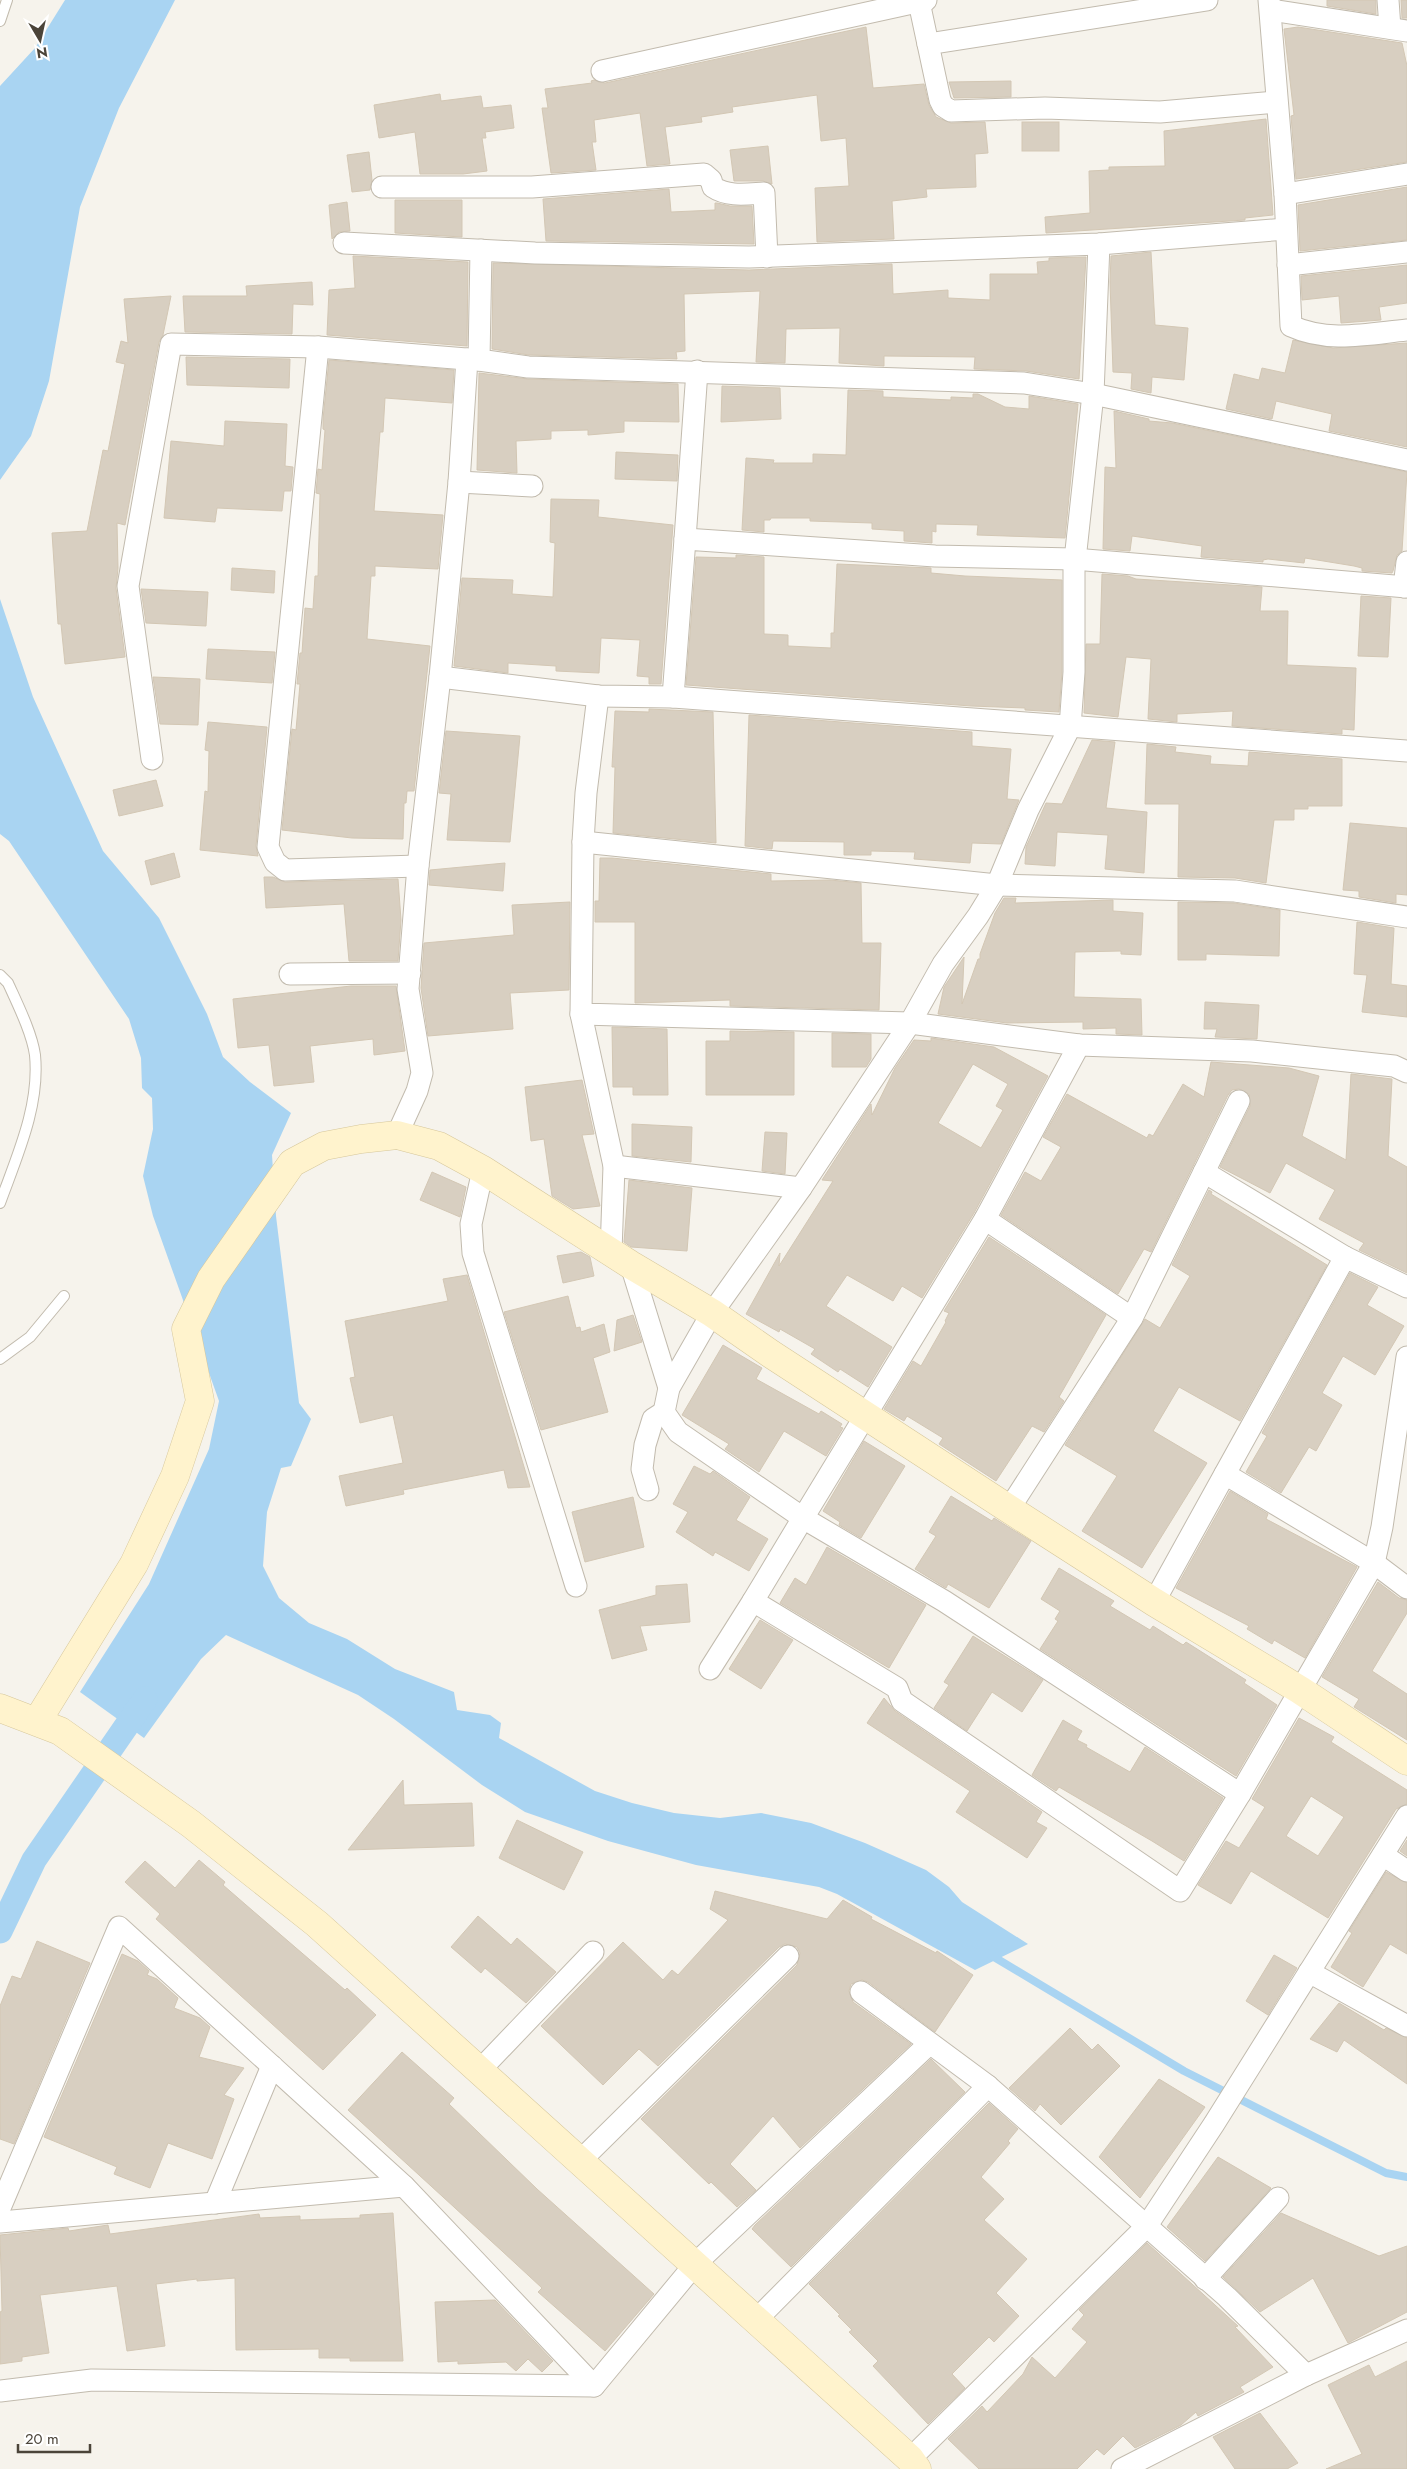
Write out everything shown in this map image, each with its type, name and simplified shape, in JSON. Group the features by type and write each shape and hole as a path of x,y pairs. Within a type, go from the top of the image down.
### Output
{"street":[{"path":"928,44 1207,0"},
{"path":"1388,0 1402,32"},
{"path":"602,71 923,1 928,44 940,100 943,106 951,111 1045,108 1160,112 1276,102"},
{"path":"1402,32 1270,5 1276,102 1285,194 1291,326 1308,334 1337,337 1407,330"},
{"path":"382,187 532,187 704,174 711,180 712,187 720,192 738,194 764,193 767,257"},
{"path":"1285,194 1407,174"},
{"path":"344,243 481,250 767,257 1099,244 1286,229"},
{"path":"648,1490 642,1469 645,1445 653,1419 664,1412 669,1388 712,1313 801,1188 910,1023 943,964 978,916 997,885 1028,810 1070,727 1074,672 1074,559 1093,394 1099,244"},
{"path":"396,1135 418,1090 422,1073 408,989 418,866 440,678 473,360 481,250"},
{"path":"1288,265 1407,252"},
{"path":"152,759 128,586 171,344 318,347 528,366 1024,383 1093,394 1407,460"},
{"path":"318,347 268,847 275,862 285,870 418,866"},
{"path":"673,696 697,371"},
{"path":"459,482 532,486"},
{"path":"685,539 935,556 1074,559 1406,587 1407,562"},
{"path":"440,678 598,696 673,696 1407,751"},
{"path":"598,696 586,793 583,842 582,1014 614,1166 621,1259 669,1388"},
{"path":"583,842 997,885 1235,891 1407,917"},
{"path":"290,974 410,973"},
{"path":"582,1014 910,1023 1079,1044 1252,1051 1394,1066 1407,1072"},
{"path":"710,1669 754,1601 985,1219 1079,1044"},
{"path":"1009,1509 1132,1318 1239,1101"},
{"path":"49,1726 134,1564 176,1476 200,1401 186,1329 211,1280 292,1163 324,1146 396,1135 439,1146 483,1170 621,1259 712,1313 771,1354 866,1414 1009,1509 1154,1602 1300,1690 1407,1761"},
{"path":"614,1166 801,1188"},
{"path":"483,1170 471,1224 472,1254 576,1586"},
{"path":"1204,1172 1345,1257 1407,1287"},
{"path":"985,1219 1132,1318"},
{"path":"1154,1602 1345,1257"},
{"path":"754,1601 897,1688 902,1701 1180,1891 1240,1794 1374,1563 1384,1518 1407,1358"},
{"path":"664,1412 678,1432 803,1518 944,1601 1240,1794"},
{"path":"1225,1474 1374,1563 1407,1588"},
{"path":"0,1708 49,1726 191,1824 317,1924 480,2070 579,2162 696,2263 914,2464 1146,2227 1214,2124 1407,1816"},
{"path":"1383,1855 1407,1871"},
{"path":"0,2208 119,1927 404,2186 594,2386"},
{"path":"480,2070 592,1952"},
{"path":"579,2162 788,1956"},
{"path":"1309,1972 1407,2026"},
{"path":"861,1992 988,2086 1206,2278 1306,2375"},
{"path":"594,2386 696,2263 929,2044"},
{"path":"216,2203 272,2066"},
{"path":"757,2319 988,2086"},
{"path":"0,2222 404,2186"},
{"path":"1206,2278 1278,2198"},
{"path":"1122,2469 1306,2375 1407,2330"},
{"path":"0,2391 92,2380 594,2386"}],"lane":[{"path":"0,21 7,0"},
{"path":"0,975 8,982 35,1053 34,1087 26,1130 0,1204"},
{"path":"0,1359 30,1337 64,1296"}],"water":[{"path":"65,0 175,0 119,108 80,207 49,381 31,436 0,480 0,86 35,48"},
{"path":"0,599 33,697 103,851 159,918 207,1014 223,1057 250,1082 291,1113 272,1155 276,1216 299,1403 311,1419 291,1466 281,1468 267,1512 263,1566 279,1598 309,1623 347,1639 395,1669 454,1692 457,1710 490,1715 501,1723 499,1738 595,1791 632,1803 674,1813 720,1818 761,1813 811,1823 865,1843 926,1870 949,1887 962,1902 1028,1944 975,1970 837,1894 819,1887 696,1865 608,1841 525,1812 482,1785 394,1719 358,1695 226,1635 201,1659 144,1738 80,1692 149,1584 209,1449 219,1401 153,1216 143,1176 153,1129 152,1098 142,1088 141,1058 129,1019 9,841 0,834"}],"building":[{"path":"1327,0 1376,0 1376,14 1327,6"},
{"path":"1401,0 1407,0 1407,18 1402,18"},
{"path":"866,27 873,88 924,84 929,105 936,117 951,123 985,122 988,153 975,154 976,187 926,189 927,197 892,201 894,239 817,242 815,188 849,186 846,138 821,141 817,95 732,107 733,112 701,117 702,122 665,127 670,164 647,166 640,113 594,120 596,142 592,142 596,170 551,173 542,108 548,108 545,89 592,83 591,81 594,80 605,83"},
{"path":"1298,27 1402,43 1407,66 1407,162 1296,179 1291,116 1294,115 1284,29"},
{"path":"1011,81 1011,97 954,98 949,82"},
{"path":"440,94 441,101 481,96 483,108 511,105 514,128 485,132 486,138 482,138 487,171 463,174 420,174 415,132 379,138 374,105"},
{"path":"1266,119 1273,215 1245,218 1245,220 1046,233 1045,217 1090,213 1089,171 1109,170 1109,167 1165,166 1164,131"},
{"path":"1022,122 1059,122 1059,151 1022,151"},
{"path":"768,146 772,184 763,181 734,181 730,150"},
{"path":"369,152 372,180 370,190 352,192 347,155"},
{"path":"1407,187 1407,240 1300,251 1298,205"},
{"path":"669,189 671,212 715,210 715,203 730,206 752,206 754,244 546,241 543,199"},
{"path":"395,200 462,200 462,237 395,233"},
{"path":"347,202 350,231 339,232 332,239 329,205"},
{"path":"1151,252 1155,325 1188,328 1184,380 1152,377 1151,393 1131,389 1132,373 1113,372 1110,282 1111,256"},
{"path":"353,256 468,262 467,346 327,335 329,290 355,288"},
{"path":"1086,257 1079,379 1026,371 974,369 975,357 884,356 884,366 839,363 840,328 786,329 785,363 756,362 760,291 684,294 685,351 676,352 677,359 529,355 492,349 493,263 749,270 892,264 893,294 948,290 948,298 990,300 990,274 1038,274 1037,262 1049,261 1049,258"},
{"path":"1407,265 1407,303 1379,307 1381,320 1341,323 1339,296 1302,300 1301,276"},
{"path":"312,282 313,305 293,304 292,334 185,332 183,296 247,296 246,286"},
{"path":"171,296 163,335 159,342 125,525 117,523 118,568 116,588 125,657 65,664 61,624 58,624 52,533 87,531 103,450 108,451 125,364 116,362 121,341 128,343 124,299"},
{"path":"1293,340 1333,348 1407,343 1407,447 1329,431 1332,414 1276,401 1272,419 1226,409 1234,374 1259,380 1262,368 1285,373"},
{"path":"186,357 290,359 289,388 187,385"},
{"path":"329,360 454,370 452,403 385,398 383,432 380,432 374,511 443,515 438,569 375,566 375,576 371,576 367,639 430,646 414,791 407,791 406,803 404,803 403,839 352,838 282,830 292,729 296,730 300,684 297,684 300,653 302,653 305,608 313,609 315,576 318,576 320,494 316,493 318,469 322,470 325,430 323,429 323,419"},
{"path":"479,373 528,379 678,384 679,422 624,421 624,432 588,435 588,430 551,431 551,439 516,441 517,473 477,470"},
{"path":"722,386 780,388 781,419 721,422"},
{"path":"848,390 883,391 883,397 951,400 951,397 973,398 973,394 978,394 1005,407 1029,409 1029,396 1078,404 1065,538 977,535 978,525 936,524 936,532 932,531 932,543 904,541 904,531 872,529 872,523 810,521 810,518 771,518 770,520 764,520 764,532 742,530 746,458 774,460 773,463 813,463 813,454 846,455"},
{"path":"1114,411 1149,419 1149,421 1172,423 1407,472 1402,551 1397,555 1392,573 1362,571 1362,568 1354,566 1305,558 1304,563 1268,559 1263,560 1263,562 1201,557 1202,546 1132,536 1130,551 1103,549 1105,467 1116,468"},
{"path":"225,421 287,424 285,466 293,467 291,491 284,491 282,511 217,508 215,522 164,518 171,441 224,446"},
{"path":"616,452 678,455 677,481 615,479"},
{"path":"551,499 599,500 598,517 673,525 661,684 649,684 649,677 637,676 640,640 601,638 599,673 556,671 556,666 508,663 508,673 454,666 462,578 513,580 512,594 553,597 555,543 550,542"},
{"path":"736,555 764,557 764,634 788,635 788,646 831,648 831,633 834,633 837,564 931,568 931,573 965,576 1062,580 1062,672 1059,712 1025,710 1025,708 971,706 686,685 696,557 736,558"},
{"path":"232,568 275,571 274,593 231,590"},
{"path":"1102,574 1128,576 1136,579 1262,587 1260,611 1288,611 1287,665 1356,668 1354,730 1342,729 1342,734 1232,726 1233,711 1177,714 1177,722 1148,719 1151,659 1126,657 1118,717 1084,713 1086,644 1100,644"},
{"path":"141,589 208,592 206,626 146,623"},
{"path":"1361,596 1391,598 1388,657 1358,656"},
{"path":"208,649 275,652 272,683 206,679"},
{"path":"153,677 200,679 198,725 160,724"},
{"path":"649,709 713,712 716,843 613,833 615,767 612,767 615,711 649,712"},
{"path":"749,715 972,732 972,746 1011,749 1007,799 1019,800 1001,844 972,843 970,863 914,859 915,852 871,851 871,855 844,855 844,842 773,841 772,849 745,846"},
{"path":"208,722 267,727 256,846 258,856 200,850 205,791 208,792 209,751 205,750"},
{"path":"446,731 520,736 510,842 447,840 451,794 439,793"},
{"path":"1092,740 1115,742 1106,808 1147,812 1144,873 1105,869 1108,835 1057,832 1055,866 1025,864 1026,847 1046,803 1062,804"},
{"path":"1147,744 1176,747 1175,752 1211,756 1210,764 1248,766 1249,752 1342,759 1342,806 1308,806 1308,809 1294,809 1294,820 1274,820 1266,883 1235,878 1178,877 1179,804 1145,804"},
{"path":"156,780 163,806 119,816 113,790"},
{"path":"1350,823 1407,828 1407,895 1396,894 1396,903 1359,897 1359,891 1343,890"},
{"path":"174,853 180,877 151,885 145,861"},
{"path":"600,858 771,874 771,881 830,880 861,883 862,943 881,943 879,1010 730,1006 730,1000 635,1003 635,922 595,922 595,901 599,901"},
{"path":"505,863 503,891 429,885 430,870"},
{"path":"264,877 273,877 285,882 398,879 401,920 398,961 349,961 344,904 266,908"},
{"path":"1004,898 1016,898 1015,903 1113,900 1113,911 1143,913 1141,955 1121,954 1121,951 1075,952 1074,997 1141,999 1142,1035 1116,1034 1116,1028 1083,1029 1083,1022 1007,1023 938,1014 944,987 964,957 962,1004 978,959 980,959 980,954 995,913"},
{"path":"570,902 569,990 510,993 513,1029 428,1036 421,988 424,943 514,935 512,905"},
{"path":"1178,902 1234,903 1280,910 1279,956 1206,954 1206,960 1178,960"},
{"path":"1357,922 1394,928 1391,984 1407,986 1407,1017 1362,1012 1367,975 1354,974"},
{"path":"351,986 396,986 405,1051 374,1055 373,1039 310,1046 314,1082 274,1086 269,1045 238,1048 233,999"},
{"path":"1205,1002 1259,1005 1257,1039 1215,1037 1217,1029 1204,1029"},
{"path":"612,1027 667,1029 668,1095 633,1095 633,1087 613,1087"},
{"path":"730,1031 794,1032 794,1095 706,1095 706,1041 730,1041"},
{"path":"832,1033 871,1034 871,1059 866,1067 832,1067"},
{"path":"931,1038 994,1047 1048,1076 974,1213 922,1298 902,1286 893,1301 847,1275 826,1306 892,1347 868,1387 840,1369 838,1372 811,1354 815,1349 780,1329 779,1332 746,1314 780,1253 779,1266 833,1181 822,1180 871,1104 872,1115 895,1068 914,1040 931,1041","holes":["973,1064 1008,1084 996,1106 1003,1110 981,1148 938,1123"]},
{"path":"1211,1062 1289,1068 1319,1076 1302,1136 1346,1160 1351,1074 1392,1079 1388,1156 1407,1167 1407,1273 1359,1250 1364,1243 1319,1219 1335,1190 1286,1163 1270,1193 1220,1167 1250,1106 1249,1094 1239,1089 1232,1090 1228,1095 1151,1252 1144,1249 1118,1294 1001,1215 1025,1172 1041,1181 1061,1147 1043,1137 1067,1094 1147,1138 1149,1134 1153,1136 1183,1084 1204,1097"},
{"path":"582,1080 594,1134 582,1135 600,1206 573,1209 552,1196 544,1139 531,1141 525,1087"},
{"path":"632,1124 692,1127 691,1162 632,1156"},
{"path":"765,1132 787,1133 785,1174 762,1171"},
{"path":"432,1172 466,1187 460,1217 420,1200"},
{"path":"629,1180 692,1188 687,1251 631,1247 624,1242"},
{"path":"1209,1190 1212,1192 1211,1194 1327,1265 1240,1421 1179,1387 1153,1431 1207,1463 1142,1568 1082,1531 1117,1476 1065,1445 1145,1319 1160,1328 1190,1276 1172,1265"},
{"path":"989,1237 1106,1315 1059,1397 1064,1401 1044,1432 1032,1426 996,1481 939,1444 943,1438 907,1416 904,1421 884,1409 913,1361 921,1366 946,1322 949,1313 944,1311"},
{"path":"581,1252 590,1257 594,1276 563,1283 557,1256"},
{"path":"1350,1273 1378,1287 1367,1305 1404,1326 1375,1375 1343,1356 1322,1393 1342,1405 1316,1451 1309,1447 1281,1493 1246,1472 1267,1436 1262,1433"},
{"path":"467,1275 530,1487 508,1488 504,1470 403,1490 404,1494 346,1506 339,1476 403,1463 393,1415 360,1423 350,1378 355,1377 345,1321 448,1301 443,1279"},
{"path":"568,1296 576,1328 580,1327 581,1332 604,1324 610,1352 593,1358 608,1412 541,1430 504,1312"},
{"path":"633,1315 642,1342 614,1351 617,1320"},
{"path":"723,1345 762,1368 756,1379 819,1414 821,1411 842,1424 840,1427 843,1428 826,1456 784,1431 759,1472 725,1449 729,1444 682,1415"},
{"path":"864,1441 905,1466 861,1538 839,1525 840,1522 823,1511"},
{"path":"694,1466 710,1474 713,1471 750,1497 736,1520 768,1539 749,1571 715,1552 713,1556 676,1532 688,1512 673,1504"},
{"path":"1230,1491 1268,1514 1266,1519 1357,1567 1305,1658 1274,1640 1272,1644 1247,1629 1249,1626 1176,1588"},
{"path":"951,1496 992,1521 994,1518 1031,1541 989,1608 948,1584 946,1588 915,1569 936,1536 929,1532"},
{"path":"633,1497 644,1547 585,1562 572,1512"},
{"path":"827,1547 926,1605 889,1668 780,1603 795,1578 806,1585"},
{"path":"1059,1568 1114,1601 1110,1606 1150,1630 1153,1626 1183,1645 1186,1642 1246,1680 1244,1683 1277,1705 1236,1776 1040,1649 1058,1621 1055,1619 1060,1611 1041,1599"},
{"path":"1378,1582 1399,1598 1407,1600 1407,1613 1372,1671 1407,1694 1407,1740 1354,1707 1359,1699 1322,1677"},
{"path":"687,1584 690,1622 640,1626 647,1650 612,1659 599,1610 656,1595 656,1586"},
{"path":"760,1620 793,1640 761,1689 729,1669"},
{"path":"973,1636 1043,1680 1022,1712 992,1692 967,1731 934,1708 949,1685 944,1682"},
{"path":"884,1698 895,1711 1042,1812 1036,1822 1047,1828 1027,1858 956,1812 970,1791 867,1723"},
{"path":"1299,1718 1334,1737 1331,1742 1407,1790 1407,1804 1396,1809 1328,1918 1251,1871 1231,1904 1198,1885 1226,1841 1239,1848 1265,1807 1252,1799","holes":["1311,1796 1344,1817 1318,1856 1286,1836"]},
{"path":"1063,1720 1082,1731 1077,1740 1087,1745 1086,1747 1130,1772 1145,1747 1223,1798 1184,1861 1059,1787 1056,1791 1032,1775"},
{"path":"403,1780 404,1805 472,1803 474,1846 348,1850"},
{"path":"517,1820 583,1852 564,1890 499,1858"},
{"path":"1407,1840 1407,1856 1400,1851"},
{"path":"199,1860 225,1882 223,1885 345,1990 347,1988 376,2015 323,2070 156,1919 160,1914 125,1882 145,1861 175,1888"},
{"path":"1386,1872 1407,1883 1407,1954 1390,1944 1363,1987 1331,1967 1352,1933 1349,1931"},
{"path":"715,1891 827,1919 843,1900 872,1917 871,1919 936,1953 937,1951 973,1975 935,2032 868,1982 862,1980 851,1984 849,1991 853,2002 911,2044 800,2148 773,2116 730,2164 756,2190 737,2207 711,2182 709,2184 641,2119 797,1965 800,1953 797,1947 785,1944 779,1947 658,2066 639,2049 603,2085 541,2026 623,1942 663,1980 672,1970 678,1975 728,1920 710,1909"},
{"path":"478,1916 511,1945 517,1938 556,1972 526,2003 485,1968 481,1973 451,1947"},
{"path":"37,1941 90,1963 14,2144 0,2139 0,2006 12,1976 21,1979"},
{"path":"122,1954 138,1961 149,1971 147,1975 157,1979 178,1998 174,2008 200,2018 210,2027 199,2057 244,2068 224,2095 234,2099 212,2159 168,2143 150,2188 114,2174 117,2167 44,2137"},
{"path":"1274,1955 1297,1968 1268,2015 1246,2001"},
{"path":"1339,2003 1384,2030 1386,2028 1407,2038 1407,2084 1344,2040 1337,2052 1310,2039"},
{"path":"1070,2028 1092,2050 1098,2044 1120,2066 1061,2125 1040,2104 1035,2111 1009,2088"},
{"path":"402,2052 454,2098 449,2104 537,2189 654,2294 605,2351 538,2292 542,2288 348,2110"},
{"path":"931,2059 965,2092 791,2267 752,2229"},
{"path":"1159,2079 1205,2107 1140,2198 1099,2157"},
{"path":"989,2103 1018,2129 1008,2141 1010,2143 981,2177 1004,2199 984,2220 1027,2259 996,2293 1019,2316 994,2342 989,2337 952,2374 965,2388 928,2424 873,2366 878,2361 849,2332 852,2330 838,2316 840,2315 809,2284"},
{"path":"1218,2157 1271,2188 1205,2261 1167,2227"},
{"path":"393,2213 403,2361 350,2361 350,2358 319,2358 319,2349 236,2350 235,2278 197,2281 197,2279 156,2284 165,2346 127,2351 117,2286 40,2295 49,2353 22,2357 22,2361 0,2364 0,2312 2,2311 0,2235 68,2228 69,2231 108,2225 110,2234 259,2214 260,2218 300,2216 300,2220 360,2218 360,2215"},
{"path":"1281,2213 1379,2256 1407,2246 1407,2312 1348,2343 1313,2278 1260,2312 1223,2277"},
{"path":"1147,2243 1238,2326 1235,2327 1273,2367 1240,2387 1244,2392 1198,2416 1196,2412 1181,2425 1135,2448 1123,2436 1104,2455 1097,2449 1077,2469 979,2469 948,2439 982,2406 987,2412 1023,2374 1032,2357 1055,2378 1087,2342 1072,2329 1084,2315 1079,2310"},
{"path":"495,2300 553,2361 542,2372 528,2359 516,2371 506,2362 458,2364 458,2361 438,2362 435,2302"},
{"path":"1407,2361 1407,2469 1326,2469 1362,2454 1328,2385 1369,2365 1375,2377"},
{"path":"1260,2413 1298,2463 1287,2469 1235,2469 1213,2437"}],"waterway":[{"path":"0,1931 34,1860 145,1699"},
{"path":"989,1954 1184,2071 1386,2173 1407,2177"}]}
